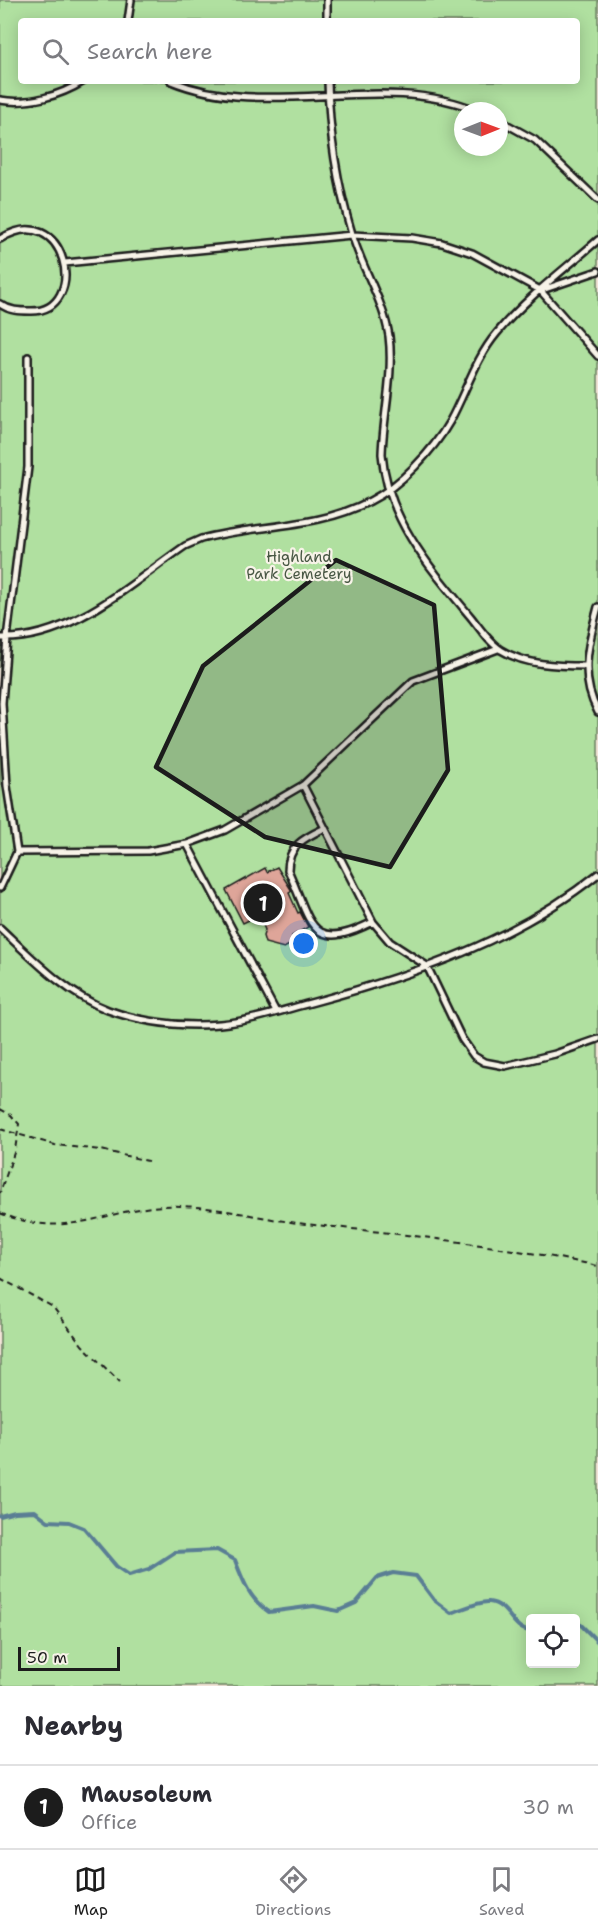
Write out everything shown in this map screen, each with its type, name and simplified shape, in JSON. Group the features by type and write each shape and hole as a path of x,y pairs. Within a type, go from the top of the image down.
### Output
{"lane":[{"path":"128,18 130,0"},
{"path":"327,0 327,18"},
{"path":"0,100 17,102 37,99 76,84"},
{"path":"180,84 194,89 238,96 412,95 454,103"},
{"path":"328,84 333,147 352,235 380,298 389,338 382,445 384,472 394,508 407,534 441,582 498,649 519,659 563,666 585,666"},
{"path":"508,125 535,140 598,200"},
{"path":"0,239 9,233 34,231 54,242 65,263 63,287 48,306 37,311 12,311 0,304"},
{"path":"65,263 352,235 412,238 442,243 472,253 540,290 598,356"},
{"path":"3,638 69,623 185,546 201,539 335,516 371,501 389,490 426,452 448,423 471,374 496,334 540,290 598,240"},
{"path":"540,290 598,271"},
{"path":"0,888 17,852 3,744 3,638 28,467 28,357"},
{"path":"598,607 585,666 590,695 598,712"},
{"path":"17,852 148,851 187,844 225,830 303,785 400,690 413,681 498,649"},
{"path":"303,785 323,829 373,922 390,942 427,966 462,1039 474,1056 484,1062 505,1066 563,1052 598,1039"},
{"path":"323,829 296,845 288,863 288,870 312,924 323,934 335,937 373,922"},
{"path":"187,844 276,1012"},
{"path":"0,928 65,985 108,1010 163,1023 221,1024 372,986 427,966 509,932 598,874"}],"path":[{"path":"0,1109 11,1115 19,1124 6,1180 0,1193"},
{"path":"0,1128 55,1145 101,1150 148,1161"},
{"path":"0,1213 40,1225 64,1226 156,1205 184,1206 301,1223 478,1243 598,1266"},
{"path":"0,1278 53,1307 82,1345 120,1382"}],"highlighted area":[{"path":"336,560 434,605 448,770 390,867 265,837 156,767 203,666"}],"green space":[{"name":"Highland Park Cemetery","path":"0,0 598,0 598,1686 0,1686"}],"building":[{"path":"277,867 292,891 289,893 298,913 300,912 308,927 292,936 295,942 284,948 265,943 263,936 265,930 259,915 243,923 226,890 265,868 267,872"}],"waterway":[{"path":"0,1516 15,1512 35,1511 48,1521 69,1522 84,1528 117,1567 129,1575 149,1569 175,1552 217,1550 235,1560 252,1596 269,1612 314,1606 338,1611 356,1603 377,1578 393,1573 416,1576 434,1600 451,1613 475,1604 489,1602 501,1607 526,1630"},
{"path":"580,1624 598,1642"}],"place":[{"name":"Mausoleum","path":"263,903"}]}
